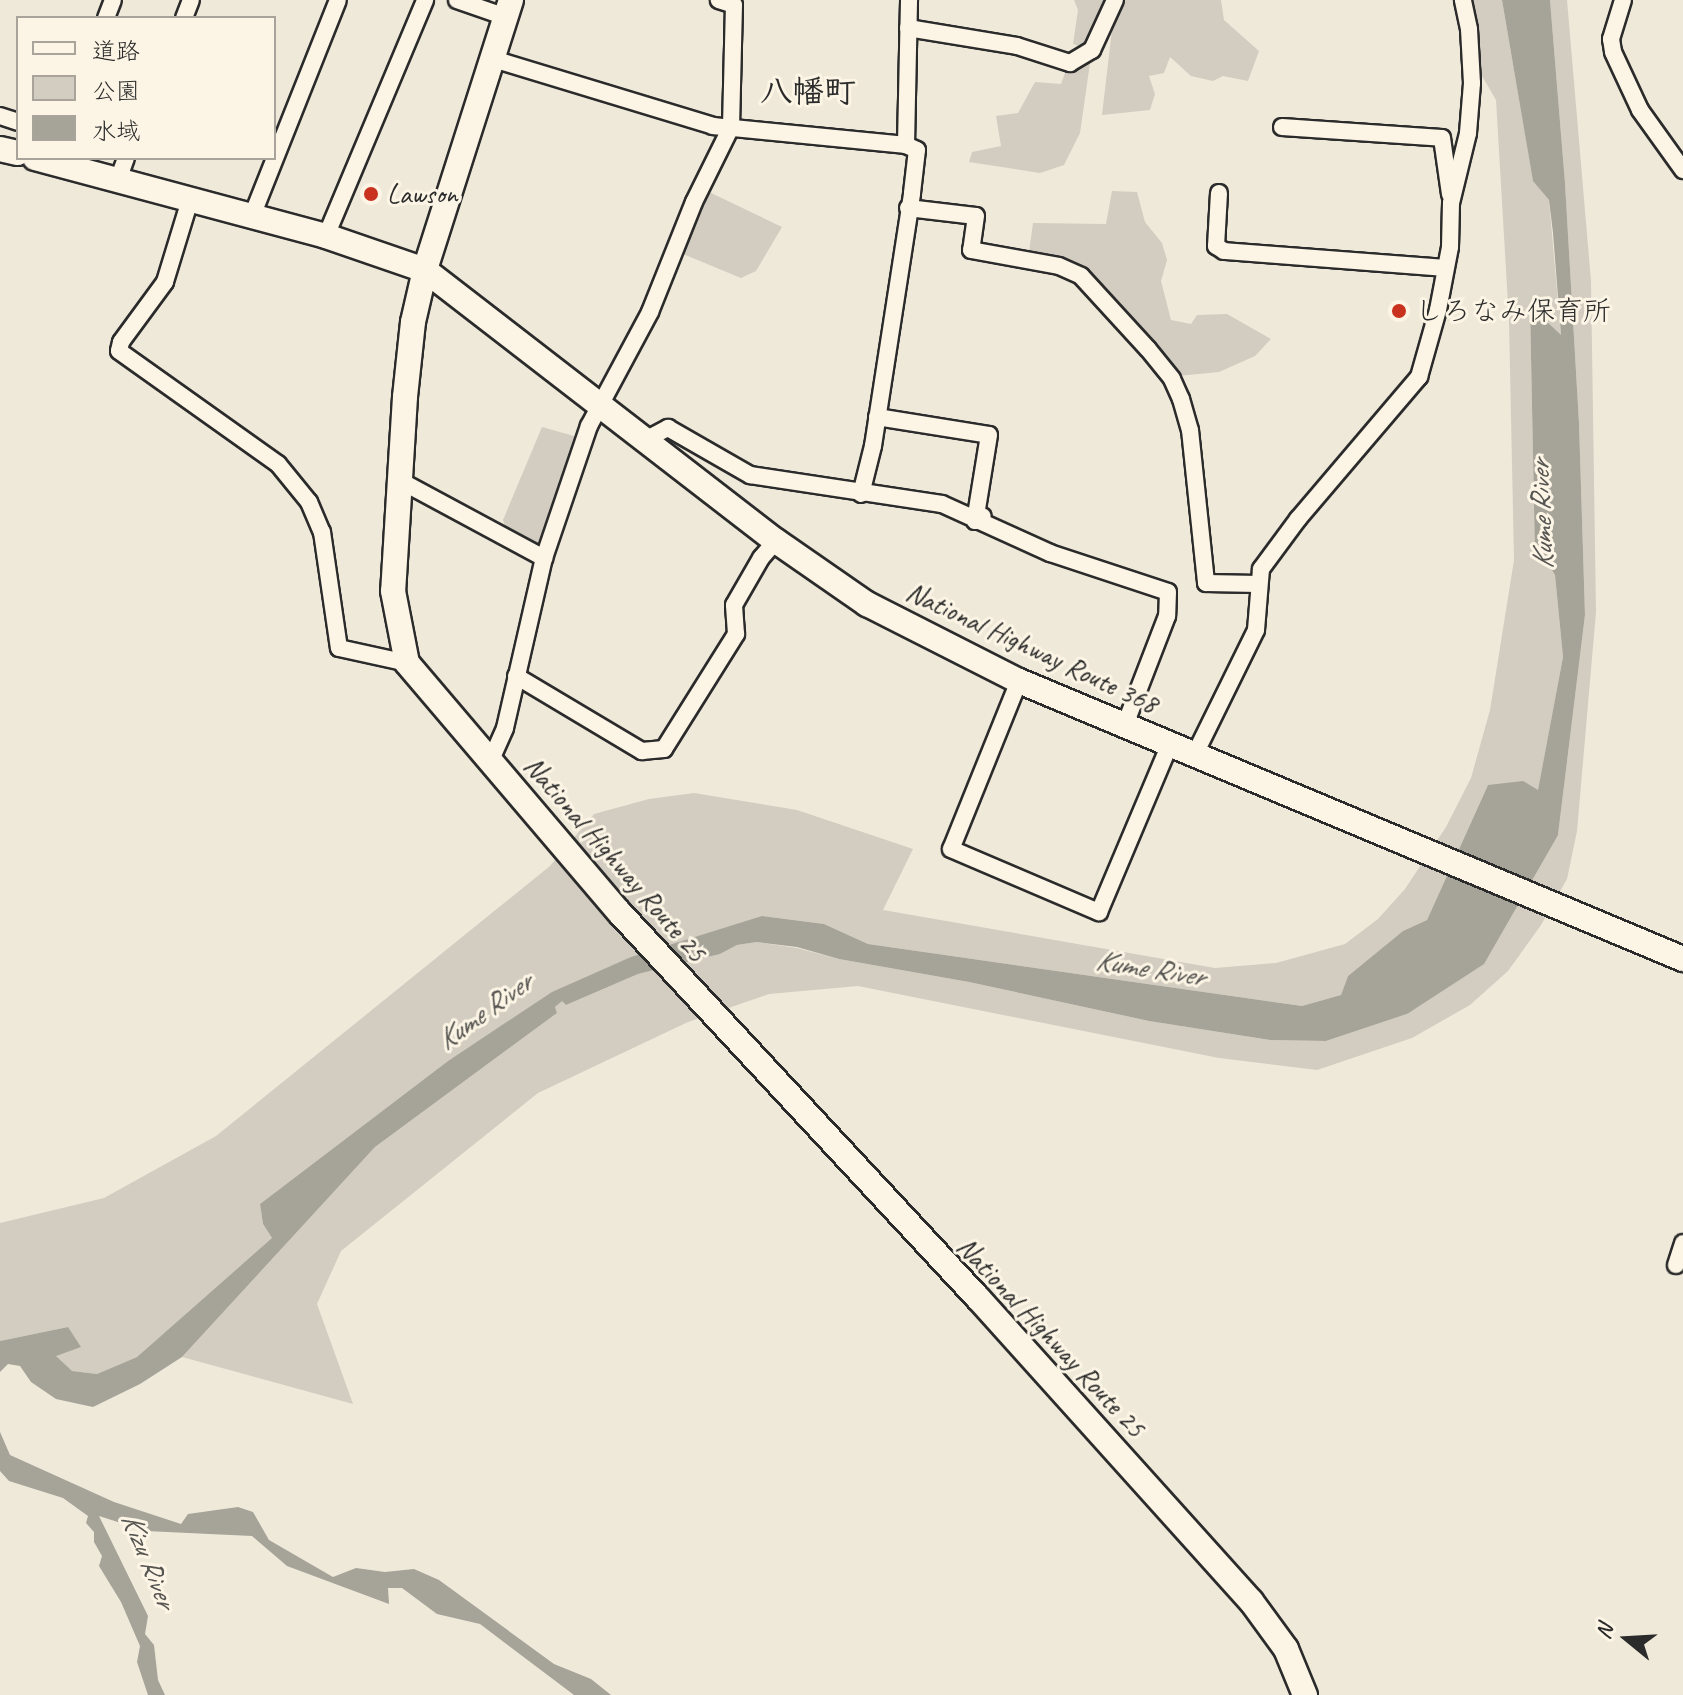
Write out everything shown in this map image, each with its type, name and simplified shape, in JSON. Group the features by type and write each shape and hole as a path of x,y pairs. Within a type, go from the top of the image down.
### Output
{"highway":[{"name":"National Highway Route 25","path":"509,8 425,270 413,322 393,591 407,663 633,928 978,1298 1251,1601 1286,1649 1305,1695"},
{"path":"51,160 122,169 190,200 326,236 425,270"},
{"name":"National Highway Route 368","path":"425,270 776,541 867,604 1019,681 1683,959"}],"street":[{"path":"276,156 338,0"},
{"path":"326,236 425,0"},
{"path":"457,0 509,8"},
{"path":"490,762 505,728 544,558 589,426 650,312 694,202 731,127 734,5 719,0"},
{"path":"906,145 909,0"},
{"path":"908,28 1017,46 1070,63 1092,50 1115,0"},
{"path":"1451,203 1468,133 1472,83 1469,29 1463,0"},
{"path":"1623,0 1611,39 1613,52 1640,110 1683,170"},
{"path":"493,59 713,126 906,145 917,150 877,417 861,494"},
{"path":"1195,754 1256,630 1261,609 1261,569 1419,377 1438,310 1450,247 1451,203 1442,138 1282,127"},
{"path":"252,216 274,160"},
{"path":"1219,193 1216,246 1224,251 1444,268"},
{"path":"190,200 165,282 119,351 278,464 309,502 322,532 339,648 407,663"},
{"path":"908,208 976,216 971,250 1059,266 1081,276 1148,349 1172,379 1181,399 1190,430 1206,583 1259,584"},
{"path":"877,417 989,435 980,518"},
{"path":"647,439 668,428 750,475 942,504 980,518 1050,553 1168,592 1167,616 1125,725"},
{"path":"399,480 544,558"},
{"path":"516,676 642,751 664,749 736,634 734,605 761,558 776,541"},
{"path":"1019,681 951,849 1099,912 1170,744"},
{"path":"1676,1265 1683,1243"}],"green space":[{"path":"1074,0 1105,0 1083,47 1073,44 1078,10"},
{"path":"1122,0 1221,0 1224,20 1259,51 1248,81 1223,76 1213,81 1191,76 1170,57 1164,73 1149,76 1155,94 1150,110 1102,115 1113,21"},
{"path":"1470,0 1502,0 1533,180 1549,200 1561,336 1530,308 1535,555 1544,557 1555,575 1563,657 1538,791 1488,785 1427,920 1403,931 1348,976 1341,995 1302,1006 868,944 824,924 762,916 553,992 448,1061 260,1204 263,1224 272,1238 137,1357 97,1374 71,1371 55,1355 68,1327 0,1341 0,1223 104,1198 216,1136 550,866 594,814 649,799 694,793 797,810 913,849 883,910 1215,968 1276,963 1345,944 1378,919 1405,889 1446,827 1471,778 1490,710 1514,560 1509,321 1496,100 1478,69"},
{"path":"1550,0 1567,0 1591,281 1596,612 1577,831 1567,879 1541,925 1508,971 1470,1005 1412,1038 1317,1070 1219,1058 858,986 769,994 688,1022 538,1093 341,1251 317,1304 353,1404 182,1357 375,1147 557,1013 555,1007 562,1000 566,1005 638,974 720,954 737,945 757,942 797,948 1149,1021 1270,1040 1326,1041 1407,1014 1558,835 1585,615 1579,423 1565,183"},
{"path":"1090,63 1080,133 1064,165 1040,173 969,162 972,152 1001,146 996,116 1018,113 1035,82 1061,84 1066,70"},
{"path":"1112,191 1137,192 1145,222 1162,243 1167,260 1161,281 1171,320 1191,324 1197,315 1227,314 1271,339 1255,356 1219,372 1178,376 1155,345 1124,313 1029,252 1033,223 1106,224"},
{"path":"709,192 782,227 756,271 741,278 683,254"},
{"path":"542,427 574,436 576,441 538,549 506,530 503,520"}],"water":[{"name":"Kume River","path":"1502,0 1550,0 1565,183 1579,423 1585,615 1558,835 1484,964 1407,1014 1326,1041 1270,1040 1149,1021 969,982 839,959 797,947 757,942 737,945 720,954 638,974 566,1005 562,1001 555,1007 557,1013 375,1147 182,1357 140,1384 93,1407 56,1399 31,1382 20,1366 8,1364 0,1372 0,1341 68,1327 81,1347 56,1356 72,1371 97,1374 137,1357 272,1238 263,1224 260,1204 448,1061 552,992 631,957 762,916 824,924 868,944 1302,1006 1341,995 1348,976 1403,931 1427,920 1488,785 1523,781 1538,790 1563,657 1555,575 1544,557 1535,556 1530,306 1561,335 1553,233 1549,200 1533,181"},
{"path":"0,1432 10,1455 114,1502 181,1524 188,1514 238,1507 253,1512 269,1540 333,1577 356,1568 385,1572 414,1569 439,1580 554,1664 591,1679 611,1695 574,1695 480,1624 437,1614 402,1588 388,1588 389,1604 287,1566 252,1536 146,1531 99,1516 148,1616 145,1634 154,1645 158,1680 165,1695 148,1695 137,1662 140,1646 121,1602 99,1566 102,1556 94,1542 94,1532 86,1523 88,1516 63,1498 9,1481 0,1471"}],"place":[{"name":"Lawson","path":"371,194"},
{"name":"しろなみ保育所","path":"1399,311"}],"district":[{"name":"八幡町","path":"808,92"}],"water label":[{"name":"Kizu River","path":"149,1560"}]}
